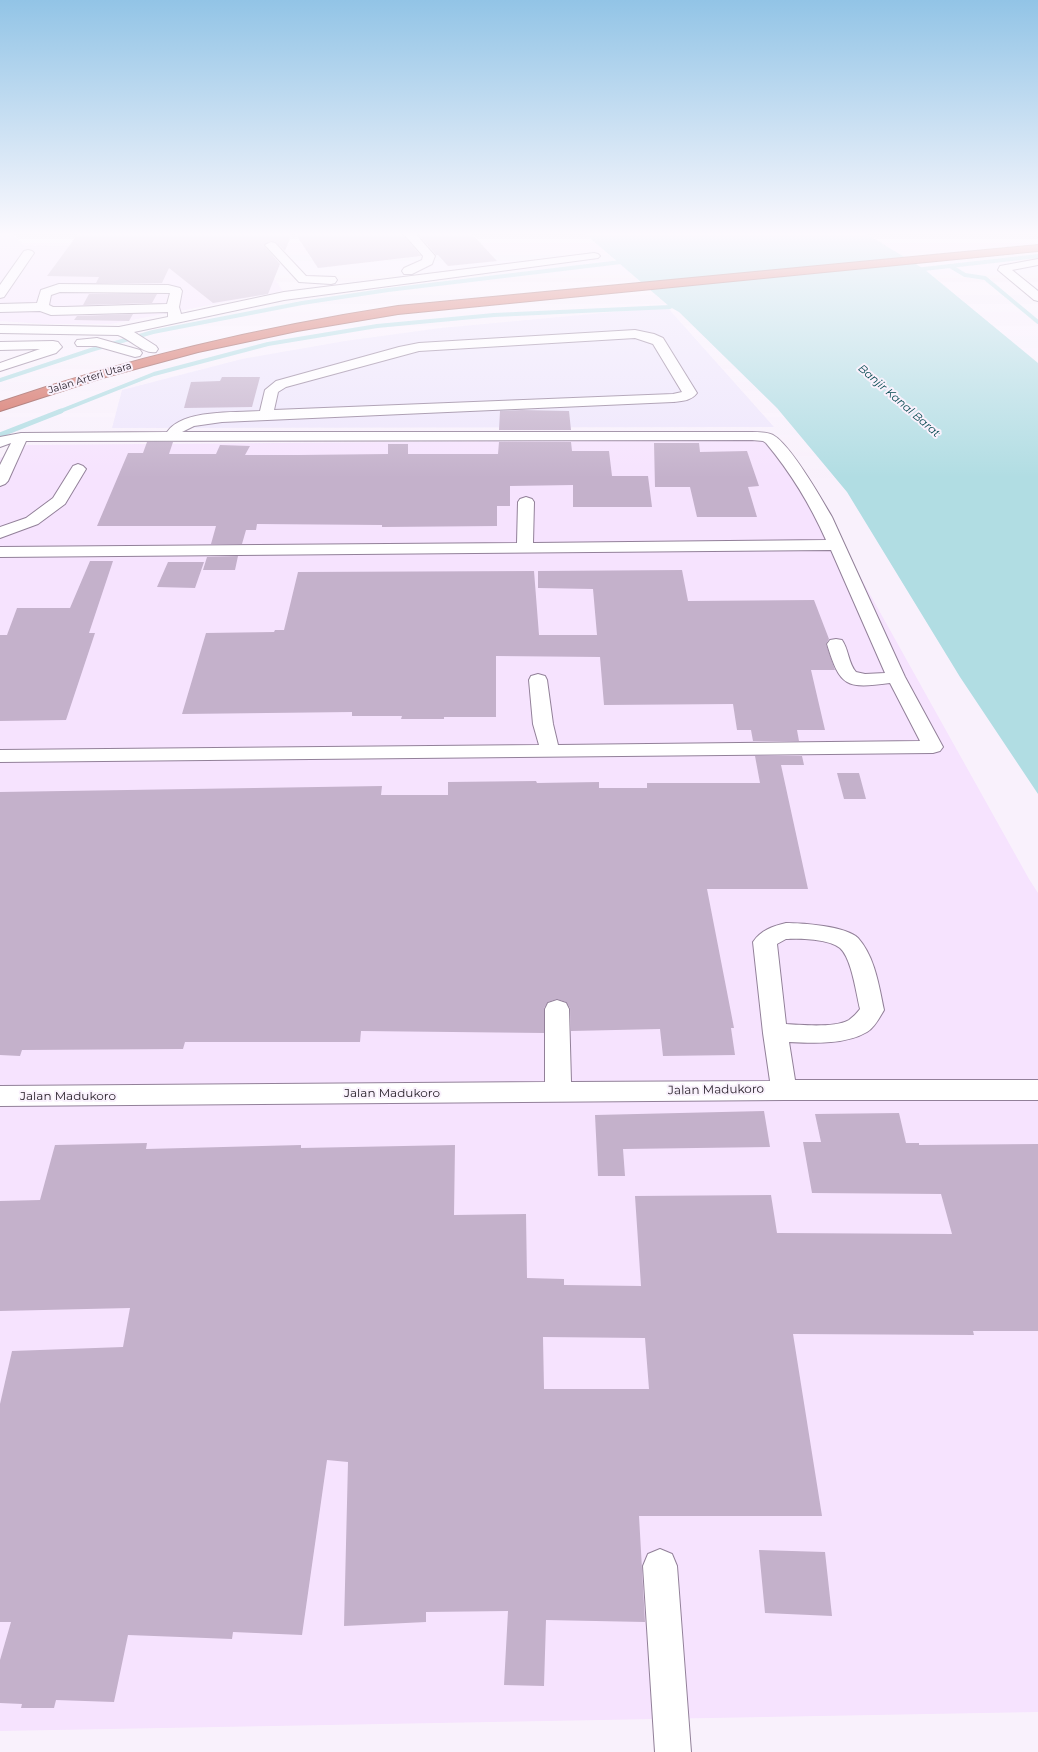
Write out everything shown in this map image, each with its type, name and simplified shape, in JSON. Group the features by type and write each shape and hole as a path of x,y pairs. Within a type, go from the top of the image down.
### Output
{"highway":[{"name":"Jalan Arteri Utara","path":"0,397 143,348 228,330 314,315"},
{"name":"Jalan Arteri Utara","path":"0,408 90,377 161,356 238,338 364,315"}],"street":[{"path":"0,329 125,333 170,315"},
{"path":"125,333 143,348"},
{"path":"171,438 175,431 182,426 195,421 266,415 673,398 685,396 690,393 658,341 649,337 635,334 612,335 419,347 399,351 281,384 272,390 266,415"},
{"path":"0,346 97,342 115,347 143,348"},
{"path":"0,367 51,350 54,348 53,345"},
{"path":"0,360 19,361"},
{"path":"0,481 7,439 759,436 771,440 790,462 812,495 896,677 933,747 0,756"},
{"path":"0,533 32,521 59,500 78,469"},
{"path":"525,548 526,502"},
{"path":"0,552 836,545"},
{"path":"836,644 848,676 853,678 878,679 896,677"},
{"path":"538,680 543,724 550,750"},
{"path":"774,1033 842,1031 856,1027 865,1020 872,1010 860,965 848,942 839,938 820,934 785,931 771,936 765,942 774,1033 784,1090"},
{"path":"557,1008 558,1092"},
{"name":"Jalan Madukoro","path":"0,1096 784,1090 1038,1090"},
{"path":"660,1566 673,1752"}],"shaded area":[{"path":"0,315 159,315 111,324 44,324 0,321"},
{"path":"583,315 674,315 774,427 112,428 122,390 242,359 345,341 441,328"},
{"path":"773,439 814,494 1038,893 1038,1712 0,1731 0,458 27,445"}],"water":[{"name":"Banjir Kanal Barat","path":"682,315 979,315 1038,363 1038,794 960,677 847,492 777,408"}],"building":[{"path":"133,315 129,321 74,320 77,316"},
{"path":"222,377 260,377 252,407 184,408 191,382 220,381"},
{"path":"500,411 569,411 571,430 499,430"},
{"path":"147,442 173,442 169,454 216,454 220,445 250,446 245,455 299,455 388,454 388,444 408,444 408,454 498,454 499,442 571,442 572,451 609,451 612,476 648,476 652,507 573,507 573,485 510,486 510,506 497,506 497,526 382,527 382,525 257,524 256,530 246,530 242,544 211,544 216,526 97,526 128,453 143,453"},
{"path":"654,443 699,443 700,452 747,451 759,486 748,487 757,517 697,517 690,487 655,487"},
{"path":"238,556 235,570 203,570 207,557"},
{"path":"90,561 113,561 89,633 95,633 66,720 0,721 0,635 7,635 17,608 70,608"},
{"path":"168,562 204,562 195,588 157,587"},
{"path":"682,570 688,601 814,600 829,639 826,644 835,670 811,670 825,730 797,730 799,741 753,741 751,730 737,730 733,704 604,705 600,657 496,656 496,717 401,719 402,716 352,716 352,712 182,714 206,633 274,632 275,630 284,630 298,572 534,571 539,635 597,635 593,589 538,588 538,571"},
{"path":"755,756 802,756 804,765 781,765 808,889 707,889 734,1028 731,1028 735,1055 663,1056 660,1029 571,1031 570,1008 566,1002 557,999 548,1002 544,1008 544,1033 361,1031 360,1042 185,1042 183,1049 22,1050 20,1056 0,1055 0,792 382,786 381,795 448,795 448,782 599,782 599,788 647,788 647,783 760,783"},
{"path":"837,773 859,773 866,799 844,799"},
{"path":"764,1111 770,1147 623,1149 625,1176 598,1176 595,1115"},
{"path":"899,1113 906,1143 919,1143 919,1145 1038,1144 1038,1331 973,1331 974,1335 793,1334 822,1516 639,1516 645,1622 546,1620 544,1686 504,1685 508,1611 426,1612 426,1622 344,1626 348,1462 327,1460 302,1635 233,1632 232,1639 128,1635 114,1702 56,1700 54,1708 21,1708 22,1704 0,1703 0,1660 11,1622 0,1622 0,1404 12,1351 123,1347 130,1308 0,1311 0,1201 40,1200 55,1145 147,1143 146,1149 301,1145 301,1148 455,1145 454,1215 526,1214 527,1278 564,1279 564,1285 641,1286 635,1196 771,1195 777,1233 952,1234 941,1194 812,1193 803,1142 821,1142 815,1114","holes":["543,1337 645,1338 649,1389 544,1389"]},
{"path":"759,1550 825,1552 832,1616 765,1613"}],"waterway":[{"path":"0,380 91,350 153,332 242,315"},
{"path":"58,412 154,374 268,344 377,326 499,315"},
{"path":"1029,315 1038,322"},
{"path":"0,435 61,411"}]}
